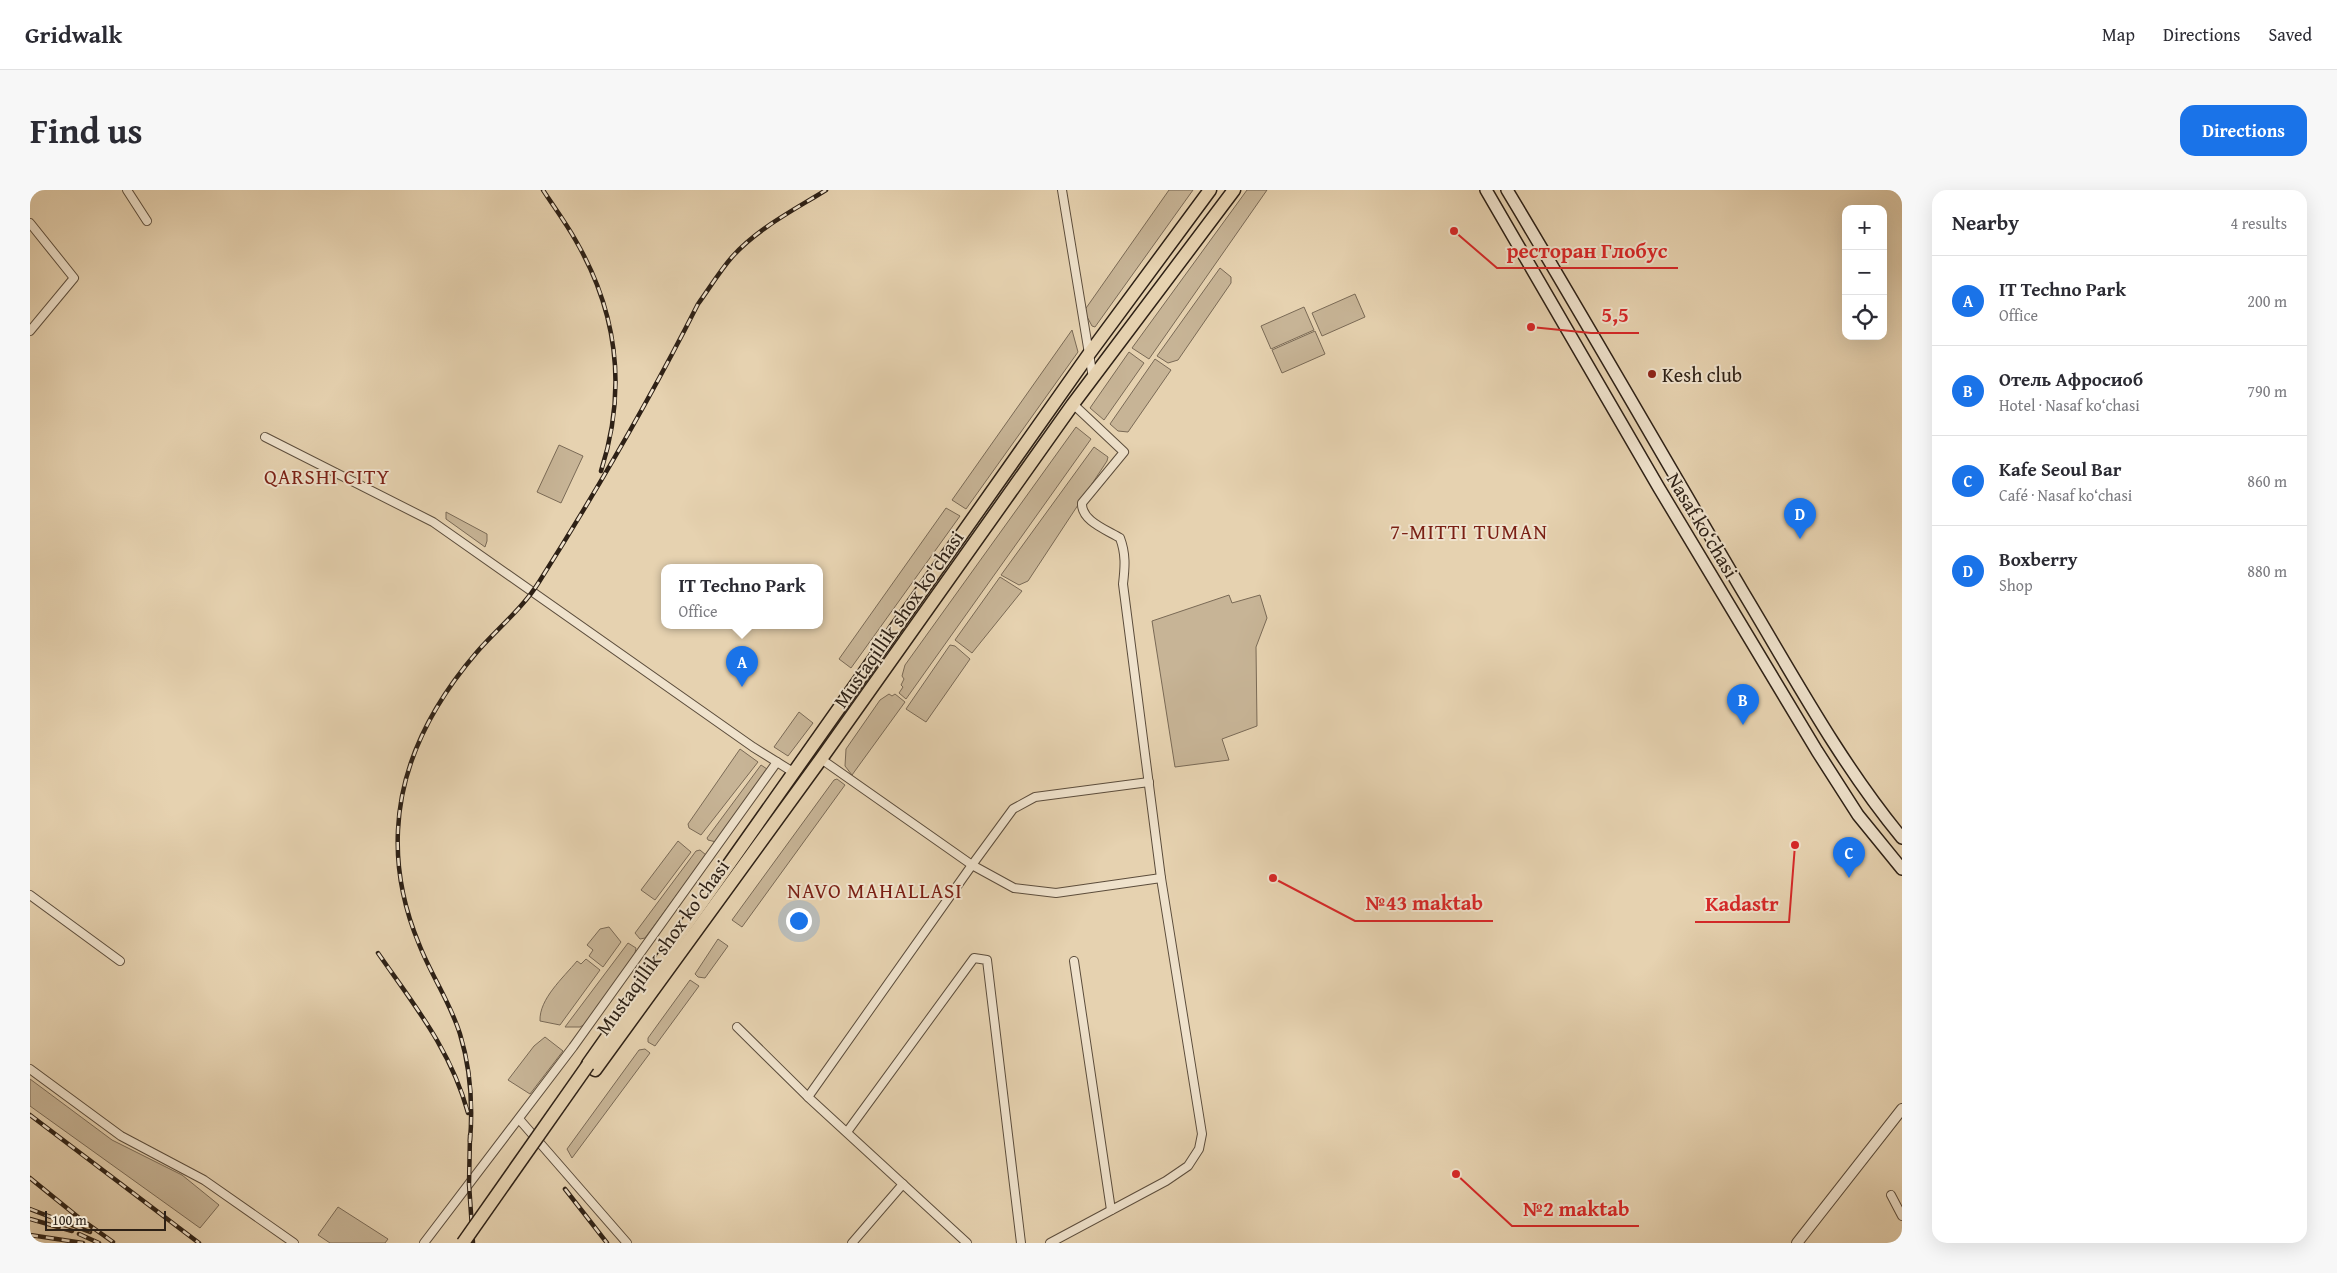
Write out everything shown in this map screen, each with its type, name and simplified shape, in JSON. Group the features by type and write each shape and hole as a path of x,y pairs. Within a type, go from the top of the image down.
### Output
{"main road":[{"name":"Mustaqillik shox ko'chasi","path":"591,1067 793,772 1089,354 1210,190"},
{"name":"Mustaqillik shox ko'chasi","path":"591,1067 735,879 1073,404 1234,190"},
{"name":"Nasaf ko‘chasi","path":"1486,190 1659,488 1812,743 1858,815 1902,869"},
{"name":"Nasaf ko‘chasi","path":"1507,190 1699,520 1830,736 1870,800 1902,838"},
{"path":"1061,394 1073,404"},
{"path":"724,871 735,879"},
{"path":"463,1243 591,1067"},
{"path":"474,1243 591,1067"}],"street":[{"path":"126,190 147,221"},
{"path":"1062,190 1093,378"},
{"path":"30,223 74,278 30,331"},
{"path":"1050,1243 1166,1182 1188,1166 1199,1149 1202,1134 1161,878 1123,584 1126,562 1124,549 1120,538 1085,516 1082,510 1082,503 1124,452 1073,404"},
{"path":"265,438 433,522 793,772"},
{"path":"821,760 972,865 1014,888 1056,893 1161,878"},
{"path":"424,1243 519,1119 777,762"},
{"path":"808,1097 1013,809 1035,797 1149,782"},
{"path":"30,895 120,961"},
{"path":"847,1132 974,958 987,960 1021,1243"},
{"path":"1074,961 1111,1210"},
{"path":"737,1027 808,1097 967,1243"},
{"path":"30,1070 121,1136 204,1180 294,1243"},
{"path":"1796,1243 1902,1108"},
{"path":"519,1119 627,1243"},
{"path":"852,1243 903,1184"},
{"path":"1891,1195 1902,1216"}],"shaded area":[{"path":"1169,190 1193,190 1095,327 1092,326 1084,311"},
{"path":"1247,190 1267,190 1149,359 1132,348"},
{"path":"1220,268 1231,277 1231,283 1178,360 1168,363 1157,356"},
{"path":"1355,294 1365,317 1322,336 1312,313"},
{"path":"1304,307 1314,330 1271,349 1261,326"},
{"path":"1072,330 1078,352 966,509 952,500"},
{"path":"1315,331 1325,354 1282,373 1272,350"},
{"path":"1129,352 1144,363 1104,420 1090,408"},
{"path":"1155,359 1171,370 1128,432 1118,431 1110,424"},
{"path":"1076,427 1091,439 906,699 899,693 903,687 901,685 904,679 902,676 905,665"},
{"path":"559,445 583,456 561,503 537,492"},
{"path":"1094,447 1108,457 1107,461 1028,581 1019,585 1001,575"},
{"path":"946,508 960,516 851,668 839,659"},
{"path":"446,512 487,534 485,547 446,519"},
{"path":"1000,577 1022,591 972,653 955,640"},
{"path":"1229,595 1232,603 1260,595 1267,618 1256,647 1257,726 1222,739 1229,760 1175,767 1152,621"},
{"path":"950,645 955,646 970,659 926,722 906,709"},
{"path":"889,694 892,696 895,694 905,702 852,775 845,766 846,749 880,700"},
{"path":"799,712 813,723 788,756 774,747"},
{"path":"740,749 758,762 701,835 689,828 688,824"},
{"path":"761,765 767,769 716,842 708,840 707,838"},
{"path":"837,779 845,785 742,927 732,920 834,780"},
{"path":"678,841 691,852 655,900 641,890"},
{"path":"700,850 706,855 645,938 640,939 635,933 696,851"},
{"path":"609,927 621,942 603,967 589,956 593,950 587,945 600,929"},
{"path":"718,939 728,946 705,978 698,977 695,974"},
{"path":"628,943 636,948 635,953 587,1023 580,1027 565,1027"},
{"path":"586,959 600,970 560,1025 540,1021 543,1005 553,989 577,961 581,964"},
{"path":"690,980 699,986 655,1046 648,1042 648,1038"},
{"path":"545,1037 563,1051 530,1094 508,1080 534,1046"},
{"path":"645,1049 650,1053 572,1158 567,1149 639,1050"},
{"path":"30,1079 112,1140 182,1175 219,1205 200,1228 30,1106"},
{"path":"338,1207 388,1239 385,1243 330,1243 318,1235"}],"railway":[{"path":"543,190 572,234 590,269 601,296 609,324 616,382 609,441 601,471"},
{"path":"470,1141 470,1087 464,1047 451,1011 414,930 402,888 398,859 400,805 413,757 434,713 461,671 533,592 622,445 698,304 723,269 732,257 753,237 826,190"},
{"path":"378,953 442,1048 461,1090 468,1113"},
{"path":"30,1115 199,1243"},
{"path":"470,1135 469,1184 473,1243"},
{"path":"30,1178 78,1217 113,1242"},
{"path":"565,1189 607,1243"},
{"path":"30,1209 90,1232"},
{"path":"30,1219 72,1231"},
{"path":"79,1234 99,1243"},
{"path":"30,1235 83,1243"}],"place":[{"name":"ресторан Глобус","path":"1454,231"},
{"name":"5,5","path":"1531,327"},
{"name":"Kesh club","path":"1652,374"},
{"name":"Boxberry","path":"1800,539"},
{"name":"IT Techno Park","path":"742,687"},
{"name":"Отель Афросиоб","path":"1743,725"},
{"name":"Kadastr","path":"1795,845"},
{"name":"№43 maktab","path":"1273,878"},
{"name":"Kafe Seoul Bar","path":"1849,878"},
{"name":"№2 maktab","path":"1456,1174"}],"district":[{"name":"QARSHI CITY","path":"327,476"},
{"name":"7-MITTI TUMAN","path":"1469,531"},
{"name":"NAVO MAHALLASI","path":"875,890"}]}
